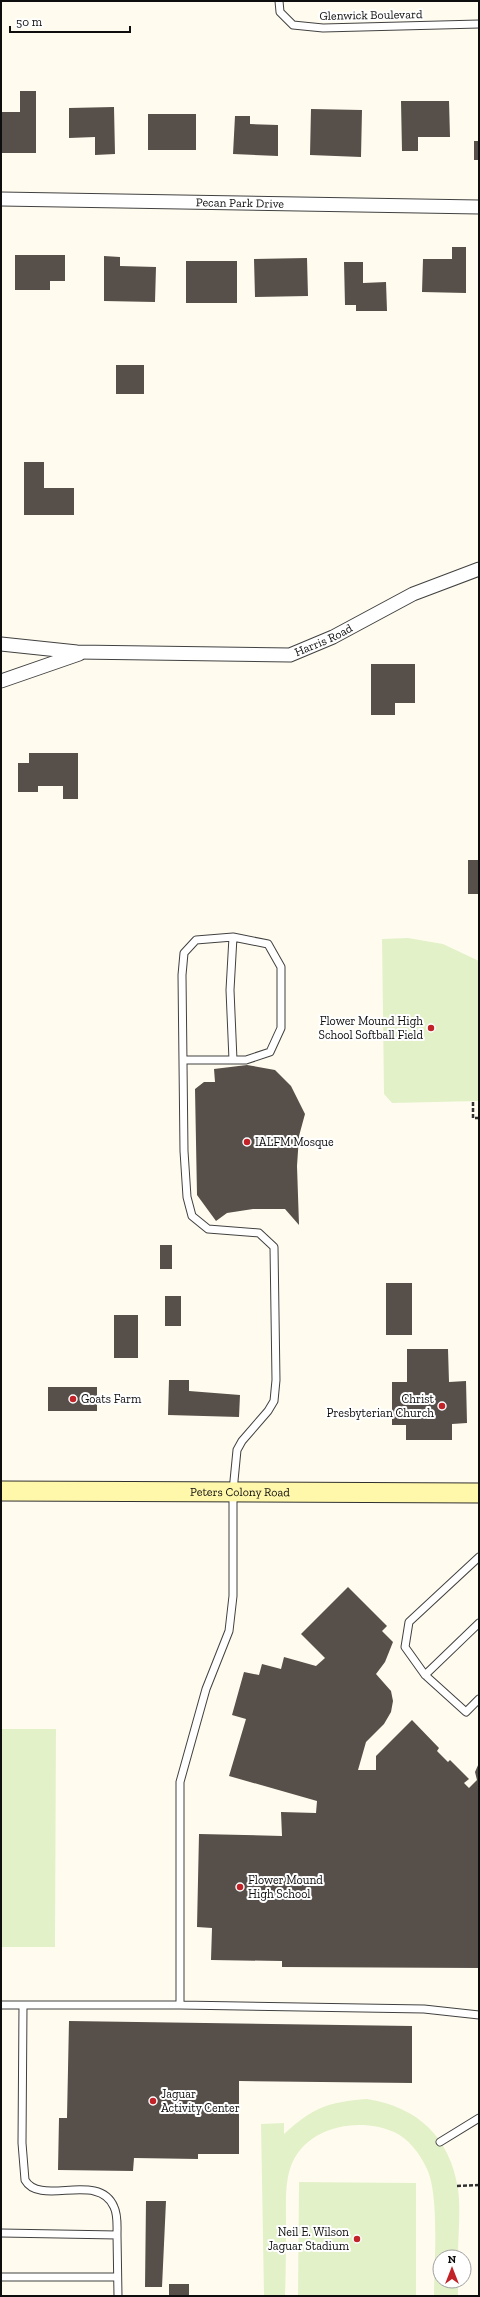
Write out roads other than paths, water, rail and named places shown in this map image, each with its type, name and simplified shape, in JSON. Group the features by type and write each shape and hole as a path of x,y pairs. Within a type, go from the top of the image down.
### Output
{"street":[{"name":"Pecan Park Drive","path":"1,199 479,207"},
{"name":"Harris Road","path":"1,644 84,652 290,656 333,637 413,594 479,569"},
{"name":"Harris Road","path":"1,681 84,652"},
{"name":"Peters Colony Road","path":"1,1491 479,1493"}],"lane":[{"name":"Glenwick Boulevard","path":"279,1 280,12 293,25 323,28 479,24"},
{"path":"180,2004 180,1782 206,1689 229,1631 233,1596 233,1492 237,1450 242,1441 268,1411 274,1401 276,1380 274,1247 259,1233 208,1229 192,1216 187,1197 184,1151 182,975 184,953 196,940 233,937 268,944 281,967 281,1028 270,1052 246,1060 184,1060"},
{"path":"233,937 230,990 234,1060"},
{"path":"479,1557 409,1622 405,1647 425,1675 466,1712 479,1698"},
{"path":"425,1675 479,1624"},
{"path":"1,2006 180,2004 424,2009 479,2015"},
{"path":"23,2006 22,2143 25,2180 35,2189 91,2190 105,2195 115,2210 118,2296"},
{"path":"440,2142 479,2118"},
{"path":"1,2232 117,2235"},
{"path":"1,2277 117,2277"}],"place":[{"name":"Flower Mound High School Softball Field","path":"431,1028"},
{"name":"IALFM Mosque","path":"247,1142"},
{"name":"Goats Farm","path":"73,1399"},
{"name":"Christ Presbyterian Church","path":"442,1406"},
{"name":"Flower Mound High School","path":"240,1887"},
{"name":"Jaguar Activity Center","path":"153,2101"},
{"name":"Neil E. Wilson Jaguar Stadium","path":"357,2239"}]}
